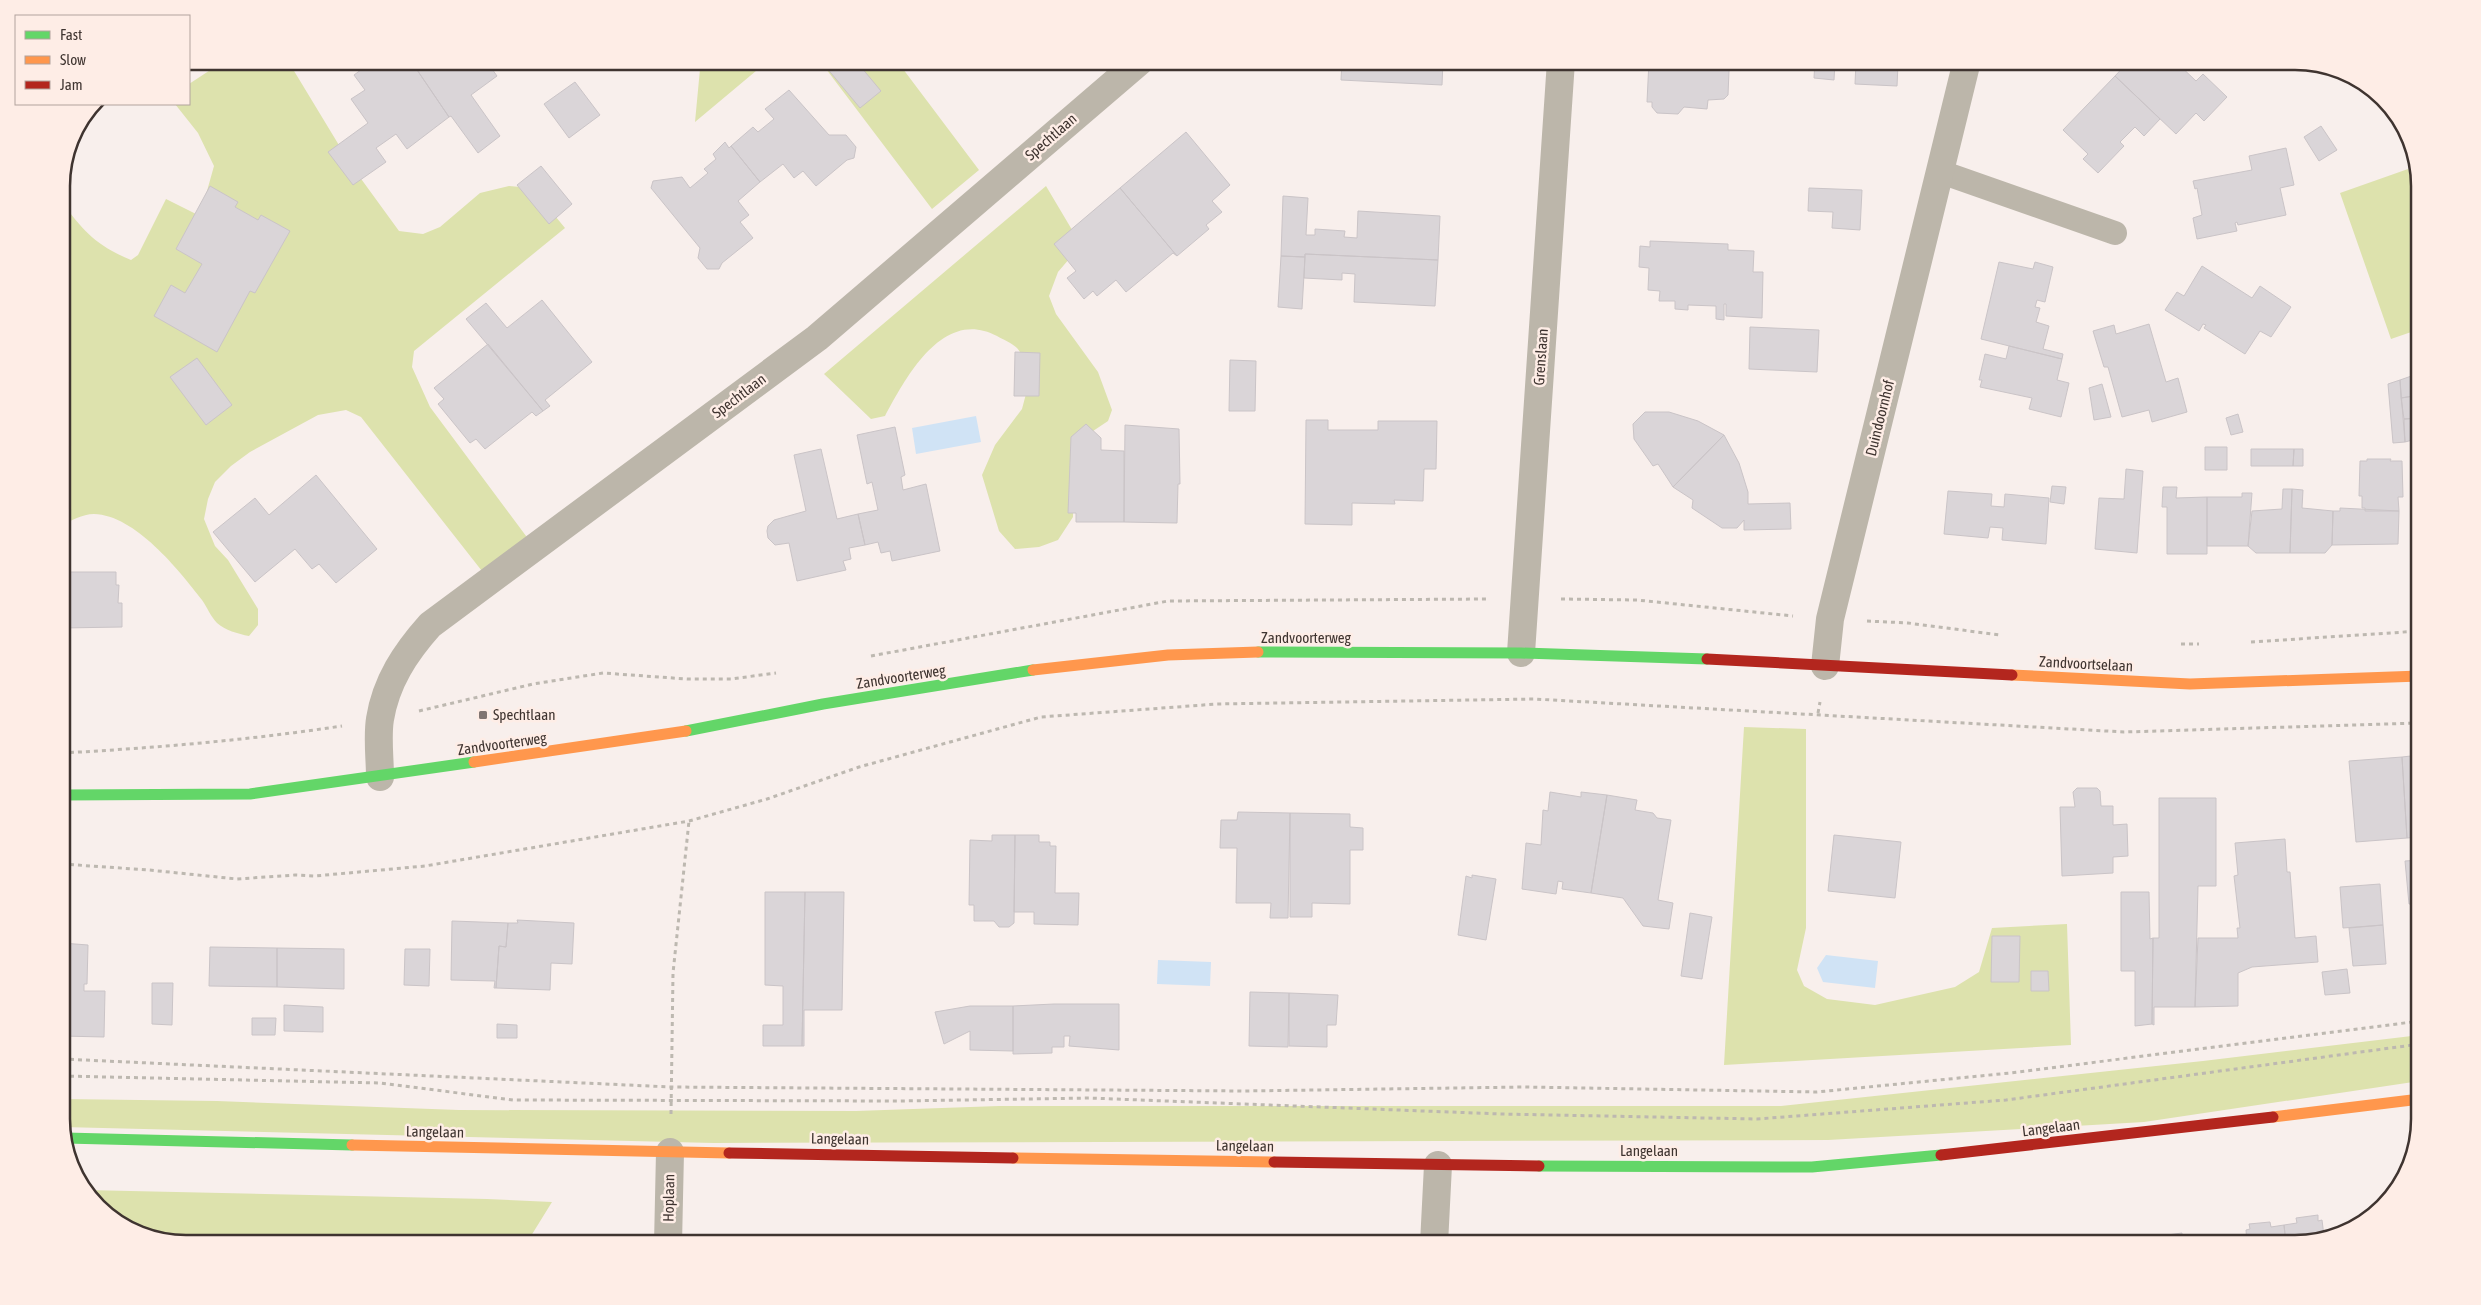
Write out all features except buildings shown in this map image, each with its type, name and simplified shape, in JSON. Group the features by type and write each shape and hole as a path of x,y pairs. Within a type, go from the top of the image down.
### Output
{"main road":[{"name":"Zandvoorterweg","path":"70,795 184,796 250,794 380,777 676,733 823,704 1047,668 1168,655 1245,652 1521,653 1750,662"},
{"name":"Zandvoortselaan","path":"1750,662 2190,684 2411,676"},
{"name":"Langelaan","path":"72,1138 670,1152 1438,1165 1812,1167 2011,1148 2411,1100"}],"street":[{"name":"Spechtlaan","path":"380,777 380,719 395,670 408,649 430,625 816,338 1129,70"},
{"name":"Grenslaan","path":"1521,653 1560,70"},
{"name":"Duindoornhof","path":"1825,666 1830,619 1966,70"},
{"name":"Hoplaan","path":"668,1235 670,1152"},
{"path":"1434,1235 1438,1165"}],"lane":[{"path":"1941,172 2115,233"}],"path":[{"path":"70,865 237,879 295,874 316,876 424,866 689,821 767,799 859,768 1041,717 1217,704 1534,699 2124,732 2411,723"},
{"path":"670,1152 674,973 689,821"},
{"path":"70,1059 672,1087 1244,1091 1525,1087 1816,1092 2010,1073 2411,1022"},
{"path":"70,1076 380,1083 513,1100 900,1101 1089,1098 1502,1114 1757,1119 2006,1100 2411,1045"}],"green space":[{"path":"210,70 293,70 351,165 399,231 423,234 440,227 480,193 509,186 532,188 565,228 414,351 412,367 430,407 532,544 489,580 361,417 346,410 318,415 250,452 231,466 215,482 208,499 204,519 215,546 228,560 258,609 258,625 249,636 224,628 217,623 202,600 169,560 155,546 125,524 109,517 94,514 81,516 70,521 70,212 92,237 119,255 131,260 138,255 166,199 200,216 214,166 198,133 176,105 190,105 190,83"},
{"path":"700,70 757,70 695,122"},
{"path":"827,70 904,70 979,170 932,209"},
{"path":"2408,169 2411,179 2411,332 2391,339 2340,193"},
{"path":"1046,186 1081,245 1058,272 1049,296 1056,314 1098,372 1112,410 1108,421 1090,433 1074,458 1073,517 1058,540 1039,547 1015,549 999,531 982,475 995,445 1022,409 1031,375 1017,348 997,336 978,330 960,331 943,338 915,366 885,416 871,419 824,374"},
{"path":"1744,727 1806,729 1806,928 1797,970 1804,986 1827,999 1875,1005 1955,987 1979,972 1992,928 2067,924 2071,1045 1724,1065"},
{"path":"2411,1036 2411,1082 2144,1122 1828,1140 714,1143 70,1126 70,1099 217,1101 459,1110 856,1111 999,1106 1781,1106 2203,1061"},
{"path":"95,1190 487,1199 552,1202 532,1235 179,1235 149,1229 135,1223 110,1206"}],"water":[{"path":"976,416 981,442 916,454 912,428"},
{"path":"1826,955 1878,961 1875,988 1823,982 1817,968"},
{"path":"1158,960 1211,962 1210,986 1157,984"}],"traffic: fast":[{"path":"1258,652 1521,653 1707,659"},
{"path":"686,731 823,704 1033,670"},
{"path":"70,795 250,794 474,762"},
{"path":"72,1138 352,1145"},
{"path":"1539,1166 1812,1167 1941,1155"}],"traffic: slow":[{"path":"1033,670 1168,655 1258,652"},
{"path":"2012,675 2190,684 2411,676"},
{"path":"474,762 686,731"},
{"path":"2273,1117 2411,1100"},
{"path":"352,1145 729,1153"},
{"path":"1013,1158 1274,1162"}],"traffic: jam":[{"path":"1707,659 2012,675"},
{"path":"1941,1155 2273,1117"},
{"path":"729,1153 1013,1158"},
{"path":"1274,1162 1539,1166"}],"place":[{"name":"Spechtlaan","path":"483,715"}]}
